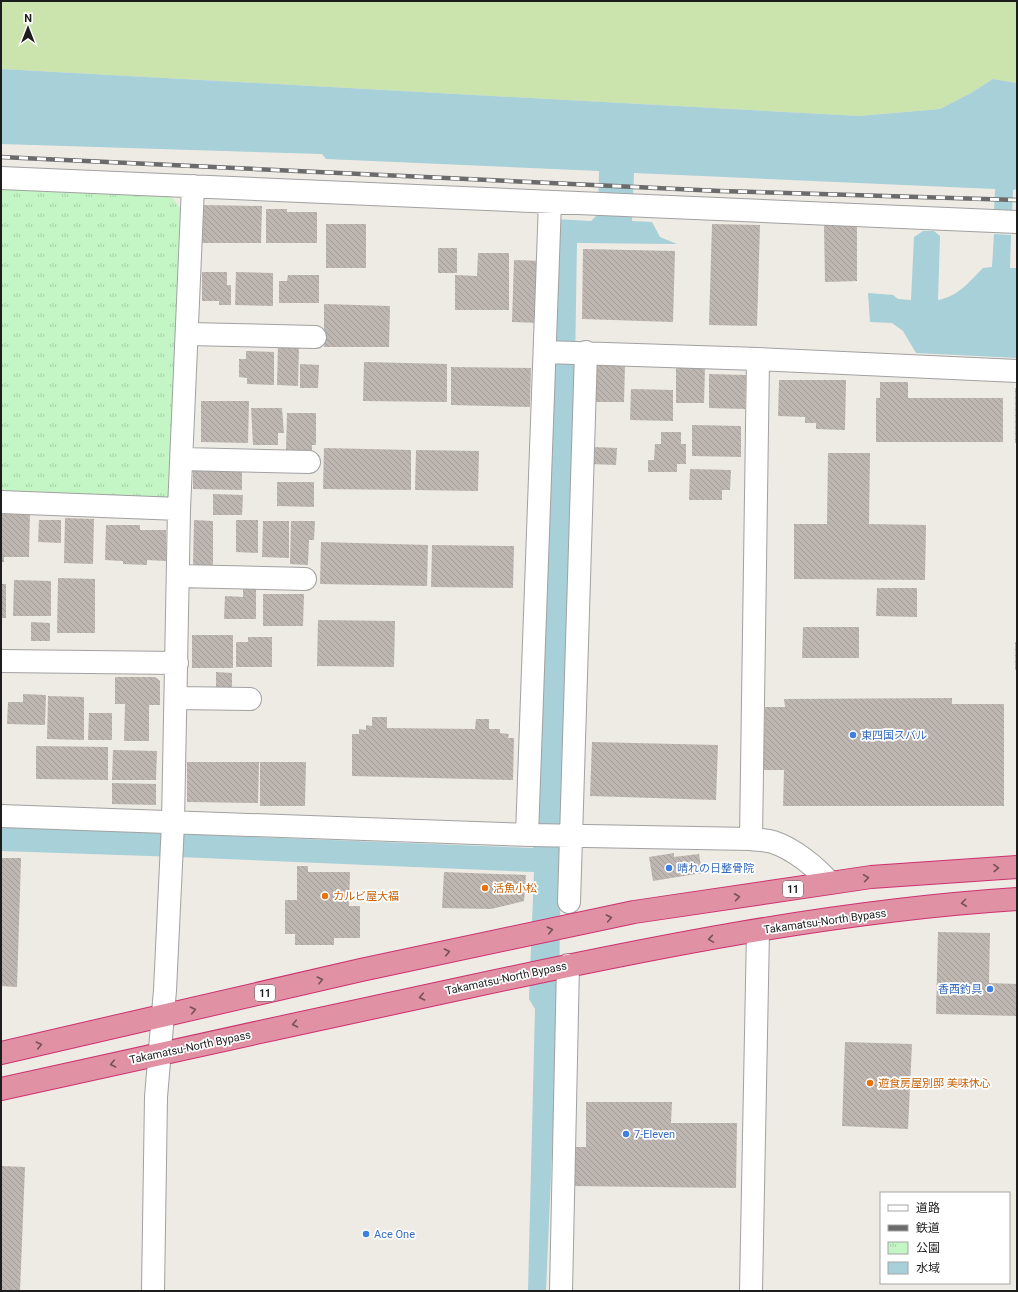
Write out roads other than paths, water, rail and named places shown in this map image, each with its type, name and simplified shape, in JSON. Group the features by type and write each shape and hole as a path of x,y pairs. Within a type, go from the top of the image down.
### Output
{"highway":[{"name":"11","path":"1,1053 361,970 634,912 871,877 1017,867"},
{"name":"Takamatsu-North Bypass","path":"1,1089 646,949 846,917 970,902 1017,899"}],"street":[{"path":"1,178 1017,222"},
{"path":"152,1291 156,1097 165,990 173,823 179,509 188,334 193,186"},
{"path":"529,835 550,202"},
{"path":"188,334 315,337"},
{"path":"545,352 586,352 1017,371"},
{"path":"569,902 586,352"},
{"path":"751,839 758,359"},
{"path":"182,459 309,462"},
{"path":"1,502 179,509"},
{"path":"178,576 305,579"},
{"path":"1,661 177,663"},
{"path":"176,698 250,699"},
{"path":"1,816 529,835 751,839 773,842 804,859 815,866 830,883"},
{"path":"751,1291 758,931"},
{"path":"561,1291 564,966"}],"water":[{"path":"1,69 859,116 940,109 971,93 993,79 1017,83 1017,189 1013,190 1012,213 994,212 995,189 634,173 632,221 652,222 660,237 677,244 577,243 567,850 561,855 559,991 546,1291 528,1291 535,1009 529,999 534,872 1,851 1,827 533,848 555,219 591,221 598,214 599,171 326,159 322,154 1,144"},
{"path":"923,231 934,231 940,236 938,300 958,292 983,268 992,267 994,234 1011,235 1010,268 1017,268 1017,358 916,353 903,331 892,323 870,322 868,293 893,295 898,299 911,300 914,237"}],"railway":[{"path":"1,157 720,191 1017,200"}],"place":[{"name":"東四国スバル","path":"853,735"},
{"name":"晴れの日整骨院","path":"669,868"},
{"name":"活魚小松","path":"485,888"},
{"name":"カルビ屋大福","path":"325,896"},
{"name":"香西釣具","path":"990,989"},
{"name":"遊食房屋別邸 美味休心","path":"870,1083"},
{"name":"7-Eleven","path":"626,1134"},
{"name":"Ace One","path":"366,1234"}]}
